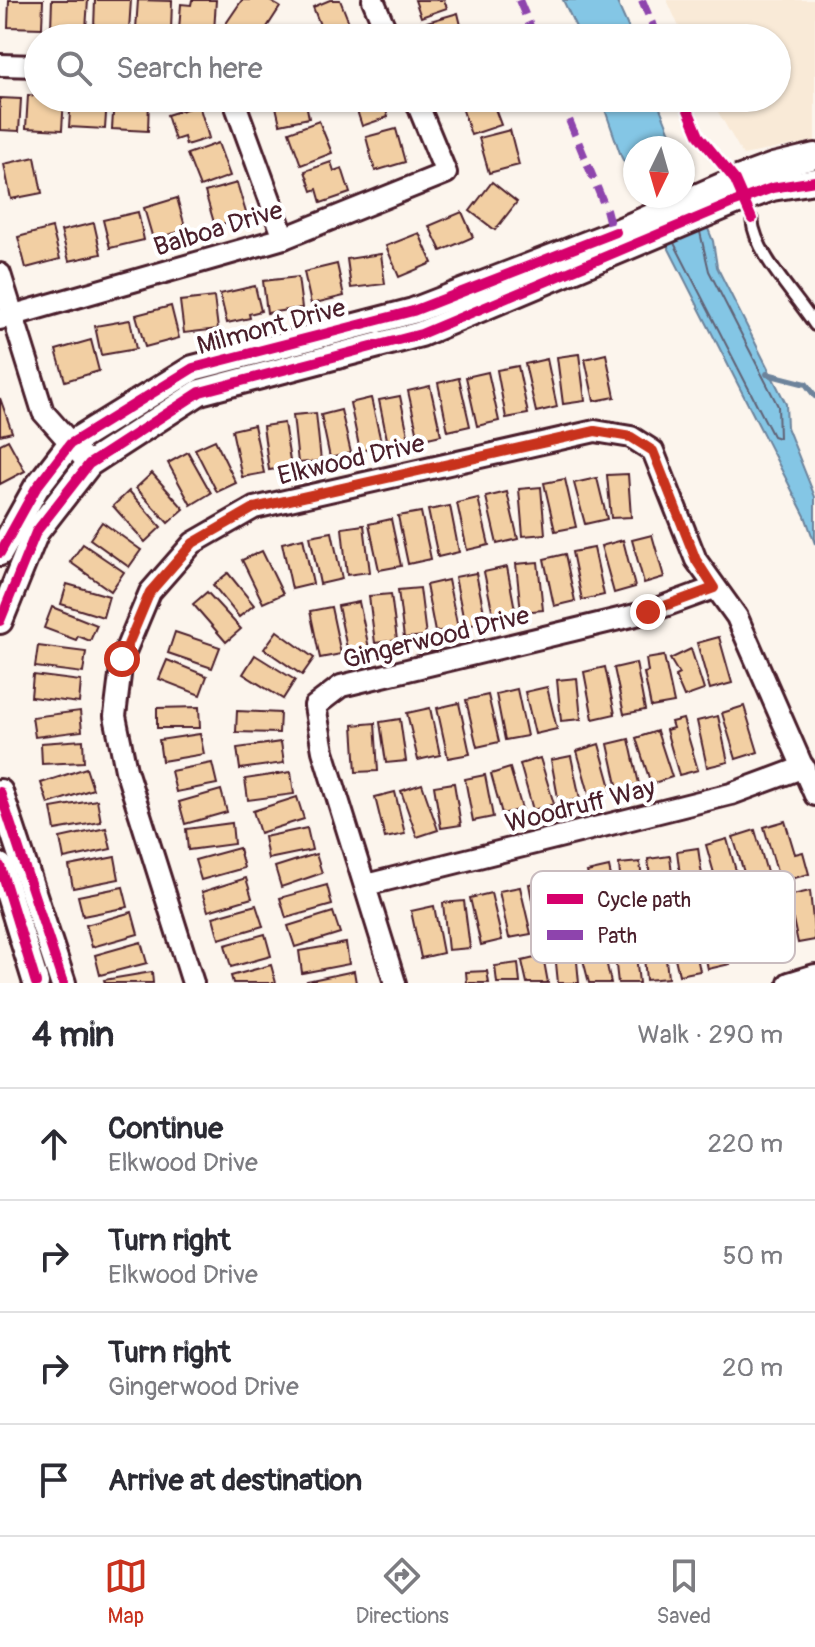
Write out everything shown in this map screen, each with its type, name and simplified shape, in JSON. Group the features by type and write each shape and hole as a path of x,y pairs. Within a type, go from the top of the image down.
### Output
{"street":[{"path":"373,0 383,24"},
{"path":"0,65 24,66"},
{"path":"238,112 284,238"},
{"name":"Balboa Drive","path":"6,317 284,238 446,173 421,112"},
{"path":"738,202 773,166 815,156"},
{"path":"738,202 772,188 815,181"},
{"name":"Milmont Drive","path":"0,553 36,488 70,444 193,368 413,311 738,202"},
{"name":"Milmont Drive","path":"1,616 36,532 89,464 200,392 421,334 620,241"},
{"path":"0,274 6,317 43,412 89,464"},
{"name":"Elkwood Drive","path":"193,983 126,770 115,716 122,659 150,592 193,543 254,508 595,431 631,437 653,451 696,560 737,617 815,795"},
{"name":"Gingerwood Drive","path":"395,983 323,751 315,706 341,686 648,612 714,588"},
{"name":"Woodruff Way","path":"366,885 731,794 804,767"},
{"path":"0,792 63,983"},
{"path":"0,866 36,983"},
{"path":"789,983 815,975"}],"lane":[{"path":"738,202 759,249 815,325"}],"shaded area":[{"path":"667,0 815,0 815,141 743,155 718,112 791,112 791,24 678,24"}],"water":[{"path":"563,0 616,0 627,24 574,24"},
{"path":"606,112 662,112 671,136 623,136 623,160"},
{"path":"695,197 713,241 717,267 786,404 787,427 815,497 815,544 805,516 648,208 695,208"}],"building":[{"path":"9,0 43,0 42,24 8,27"},
{"path":"52,0 88,0 86,24 51,24"},
{"path":"95,0 131,0 129,24 94,24"},
{"path":"138,0 172,1 171,24 136,24"},
{"path":"192,0 216,0 214,24 179,24 181,4 191,5"},
{"path":"242,0 268,0 280,7 269,24 226,24"},
{"path":"330,0 340,0 350,24 320,24 313,7"},
{"path":"415,0 444,0 447,8 421,17"},
{"path":"458,13 461,24 428,24"},
{"path":"0,98 21,99 19,131 0,130"},
{"path":"27,112 63,112 62,130 26,128"},
{"path":"70,112 106,112 105,129 69,127"},
{"path":"113,112 149,112 148,131 112,129"},
{"path":"201,112 209,138 186,145 184,137 175,140 167,115"},
{"path":"277,112 308,112 309,118 280,124"},
{"path":"358,112 386,112 388,117 362,126"},
{"path":"464,112 496,112 501,125 471,135"},
{"path":"319,121 332,153 301,165 289,132"},
{"path":"396,129 405,162 375,171 366,137"},
{"path":"510,130 519,165 489,173 479,138"},
{"path":"218,143 230,176 200,187 187,154"},
{"path":"35,157 42,193 11,199 4,164"},
{"path":"331,162 334,171 342,168 350,193 321,203 317,189 312,191 305,171"},
{"path":"492,182 517,202 495,230 470,211"},
{"path":"237,183 247,216 215,226 205,192"},
{"path":"177,198 186,230 153,239 144,208"},
{"path":"138,212 144,240 110,248 103,220"},
{"path":"462,212 473,237 441,251 429,226"},
{"path":"94,223 101,254 69,261 61,231"},
{"path":"52,228 60,259 26,268 18,237"},
{"path":"419,233 432,263 399,277 386,246"},
{"path":"381,254 385,284 351,288 347,259"},
{"path":"337,264 344,296 311,304 304,272"},
{"path":"298,277 302,308 267,313 263,281"},
{"path":"255,286 261,311 249,314 250,318 227,323 220,294"},
{"path":"214,297 218,329 184,333 180,301"},
{"path":"171,306 179,338 145,347 136,315"},
{"path":"130,320 136,349 101,355 95,326"},
{"path":"91,340 99,371 65,381 56,350"},
{"path":"579,354 585,401 563,404 557,357"},
{"path":"606,354 615,397 594,401 585,359"},
{"path":"547,359 557,407 536,412 525,364"},
{"path":"518,366 528,414 506,418 497,370"},
{"path":"488,372 499,421 477,426 466,377"},
{"path":"459,378 470,426 448,431 438,383"},
{"path":"430,386 441,435 419,440 408,391"},
{"path":"400,396 409,440 388,444 379,400"},
{"path":"0,398 12,432 0,435"},
{"path":"371,398 382,446 360,451 350,403"},
{"path":"341,410 351,453 330,458 321,415"},
{"path":"316,413 321,461 298,463 293,415"},
{"path":"284,423 291,467 269,470 263,426"},
{"path":"254,425 264,473 242,477 232,430"},
{"path":"8,440 25,471 0,484 0,444"},
{"path":"215,440 236,483 217,492 195,449"},
{"path":"188,452 211,493 191,505 168,463"},
{"path":"152,473 184,509 168,523 136,488"},
{"path":"628,474 631,517 611,518 607,475"},
{"path":"597,478 607,519 585,524 574,483"},
{"path":"565,479 576,527 555,531 544,483"},
{"path":"541,487 545,534 523,536 519,489"},
{"path":"129,491 161,527 145,542 113,506"},
{"path":"507,492 518,539 497,544 486,497"},
{"path":"478,498 489,545 467,550 457,503"},
{"path":"450,506 459,552 438,557 428,510"},
{"path":"421,512 431,559 408,564 398,516"},
{"path":"391,519 401,566 379,570 369,524"},
{"path":"102,522 141,550 129,567 90,539"},
{"path":"364,525 370,572 347,575 342,528"},
{"path":"332,532 342,579 320,584 310,536"},
{"path":"652,535 664,577 644,583 632,540"},
{"path":"303,538 313,584 292,589 282,543"},
{"path":"623,540 635,587 614,593 601,546"},
{"path":"83,544 124,572 111,591 70,562"},
{"path":"594,548 604,595 582,600 572,552"},
{"path":"262,551 283,594 263,603 242,560"},
{"path":"565,554 575,601 554,606 544,559"},
{"path":"538,562 543,610 521,612 516,564"},
{"path":"507,567 516,615 494,619 484,572"},
{"path":"228,573 254,605 239,617 213,585"},
{"path":"476,573 486,622 465,626 455,577"},
{"path":"448,580 458,628 435,632 426,585"},
{"path":"67,584 109,596 103,617 61,604"},
{"path":"420,588 426,636 404,638 398,590"},
{"path":"207,592 241,629 226,642 193,604"},
{"path":"391,594 397,640 375,643 369,596"},
{"path":"359,602 369,648 348,653 338,606"},
{"path":"52,607 97,625 90,641 78,636 76,640 44,628"},
{"path":"331,607 341,654 320,658 310,611"},
{"path":"277,631 314,658 302,675 264,649"},
{"path":"175,632 220,647 212,668 168,653"},
{"path":"719,637 732,683 710,689 697,643"},
{"path":"38,646 86,652 83,673 35,667"},
{"path":"691,649 704,690 684,697 675,676 679,674 670,659"},
{"path":"255,655 295,680 283,699 243,674"},
{"path":"664,656 674,703 651,707 644,673 648,672 646,659"},
{"path":"167,660 207,676 200,695 159,679"},
{"path":"636,663 645,710 624,714 614,668"},
{"path":"605,667 615,714 593,719 584,672"},
{"path":"33,675 81,681 79,703 31,697"},
{"path":"577,678 581,719 561,721 557,680"},
{"path":"547,687 557,729 535,734 525,692"},
{"path":"517,689 527,736 505,740 496,694"},
{"path":"488,695 499,742 477,747 466,700"},
{"path":"459,703 470,754 448,758 437,708"},
{"path":"744,706 758,752 736,759 722,713"},
{"path":"199,707 200,728 157,728 157,708"},
{"path":"430,708 440,755 418,760 407,713"},
{"path":"80,711 82,731 35,737 32,717"},
{"path":"237,711 280,713 279,733 236,732"},
{"path":"718,716 728,762 707,767 697,721"},
{"path":"400,719 406,761 386,763 380,722"},
{"path":"683,719 698,770 679,775 666,730 673,728 671,722"},
{"path":"375,723 378,771 356,772 353,725"},
{"path":"657,731 672,777 651,784 636,738"},
{"path":"200,734 204,754 162,761 159,740"},
{"path":"629,739 639,784 618,789 608,744"},
{"path":"83,740 84,762 42,764 41,743"},
{"path":"281,742 284,763 240,769 237,748"},
{"path":"599,744 612,791 590,797 577,751"},
{"path":"571,756 580,799 559,803 551,760"},
{"path":"540,758 554,804 533,810 520,764"},
{"path":"212,763 217,784 176,792 171,771"},
{"path":"86,768 93,789 48,804 41,783"},
{"path":"510,768 522,809 502,814 491,774"},
{"path":"291,772 294,794 248,800 245,779"},
{"path":"485,775 493,817 473,821 465,779"},
{"path":"454,783 461,825 441,828 434,786"},
{"path":"422,784 438,830 417,837 401,791"},
{"path":"221,790 227,812 185,824 179,802"},
{"path":"395,792 405,834 385,838 375,797"},
{"path":"297,797 304,819 260,833 253,811"},
{"path":"97,800 101,822 55,830 51,808"},
{"path":"785,821 795,854 803,852 809,874 795,878 795,871 777,871 764,827"},
{"path":"232,823 234,844 188,850 186,829"},
{"path":"106,828 111,849 64,859 60,838"},
{"path":"307,828 312,850 268,859 264,837"},
{"path":"755,830 767,871 744,871 733,837"},
{"path":"727,839 736,871 713,871 706,845"},
{"path":"239,848 244,868 201,880 195,860"},
{"path":"698,848 701,871 680,871 677,851"},
{"path":"316,854 322,873 281,887 275,867"},
{"path":"670,856 672,871 650,871 648,859"},
{"path":"115,857 119,879 73,888 69,866"},
{"path":"640,862 641,871 620,871 619,864"},
{"path":"246,878 252,898 208,911 202,892"},
{"path":"327,885 332,905 286,918 280,898"},
{"path":"123,887 128,907 83,916 78,896"},
{"path":"520,887 531,934 509,938 499,891"},
{"path":"810,891 815,940 798,943 795,894"},
{"path":"491,893 502,940 481,945 470,898"},
{"path":"464,901 470,948 448,950 443,903"},
{"path":"256,905 263,926 219,939 213,917"},
{"path":"434,906 443,953 421,958 411,911"},
{"path":"132,912 138,934 92,947 86,925"},
{"path":"333,912 340,933 295,947 288,926"},
{"path":"265,934 271,956 231,967 225,945"},
{"path":"141,942 147,963 100,975 95,955"},
{"path":"346,943 349,964 302,973 299,951"},
{"path":"531,959 531,963 544,963 548,983 527,983 522,961"},
{"path":"518,963 520,983 497,983 495,966"},
{"path":"556,963 577,963 579,983 558,983"},
{"path":"584,963 606,963 611,983 589,983"},
{"path":"616,963 637,963 639,983 618,983"},
{"path":"645,963 666,963 668,978 646,980"},
{"path":"676,963 698,963 700,971 679,975"},
{"path":"707,963 730,963 730,964 708,969"},
{"path":"271,965 276,983 233,983 231,976"},
{"path":"354,971 356,983 307,981"},
{"path":"487,971 489,983 467,983 466,972"},
{"path":"152,972 153,983 105,983 104,980"}],"waterway":[{"path":"767,374 806,384 815,396"}],"marked path":[{"path":"519,0 529,24"},
{"path":"642,0 652,24"},
{"path":"566,112 606,209 614,240"}],"cycle path":[{"path":"689,112 699,136 735,180 752,219"},
{"path":"0,621 36,532 89,464 200,392 421,334 735,202 772,188 815,181"},
{"path":"0,553 36,488 70,444 193,368 413,311 616,232"},
{"path":"0,792 63,983"},
{"path":"0,866 36,983"}],"route":[{"path":"122,659 150,592 193,543 254,508 595,431 631,437 653,451 696,560 714,588 648,612"}]}
